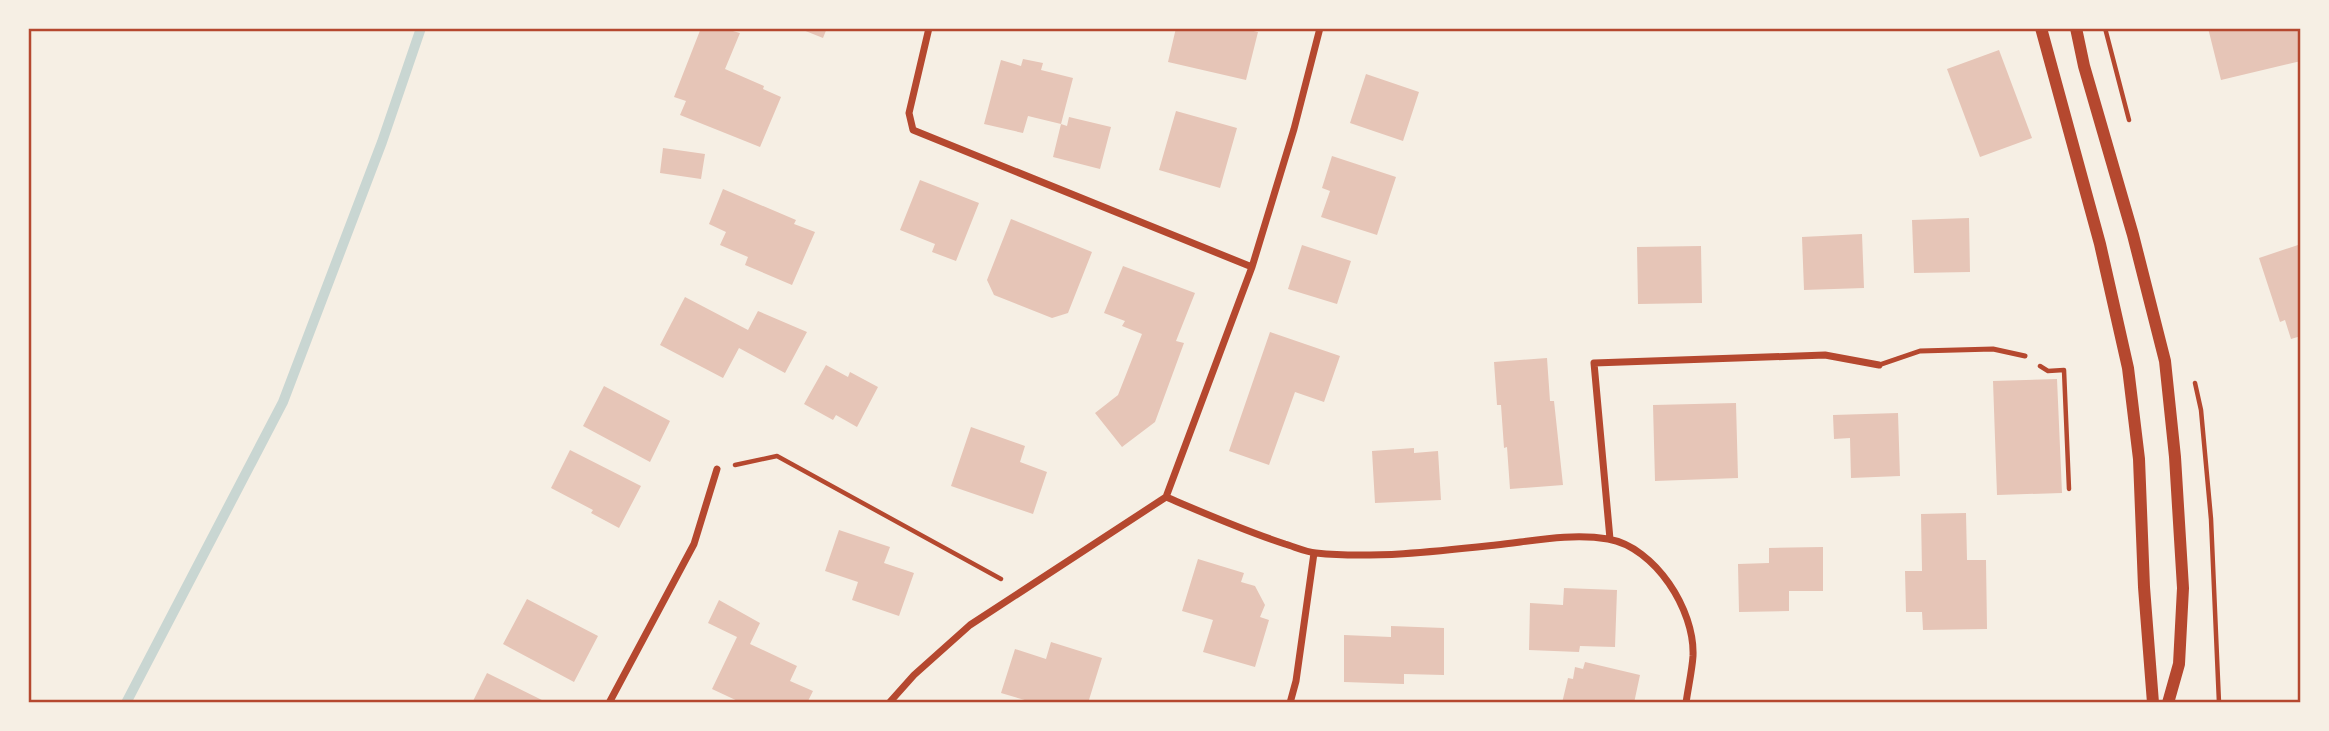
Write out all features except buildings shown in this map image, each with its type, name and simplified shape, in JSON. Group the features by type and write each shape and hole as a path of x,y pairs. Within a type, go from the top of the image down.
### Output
{"street":[{"path":"929,28 909,113 913,130 1252,267"},
{"path":"889,703 914,675 970,625 1166,497 1252,267 1294,129 1320,28"},
{"path":"2041,28 2100,244 2128,368 2139,458 2144,587 2153,703"},
{"path":"2076,28 2165,361 2175,457 2183,588 2179,664 2168,703"},
{"path":"1610,539 1594,363 1825,355 1879,365"},
{"path":"609,703 694,544 717,470"},
{"path":"1166,497 1259,536 1314,553 1394,553 1563,537 1610,539 1650,562 1668,581 1687,618 1693,654 1686,703"},
{"path":"1290,703 1296,681 1314,553"}],"lane":[{"path":"1879,365 1920,351 1993,349 2025,356"}],"path":[{"path":"2025,356 2048,371 2064,370 2069,489"},
{"path":"717,470 777,456 989,571 1020,591"}],"waterway":[{"path":"126,703 283,402 382,142 421,28"}]}
